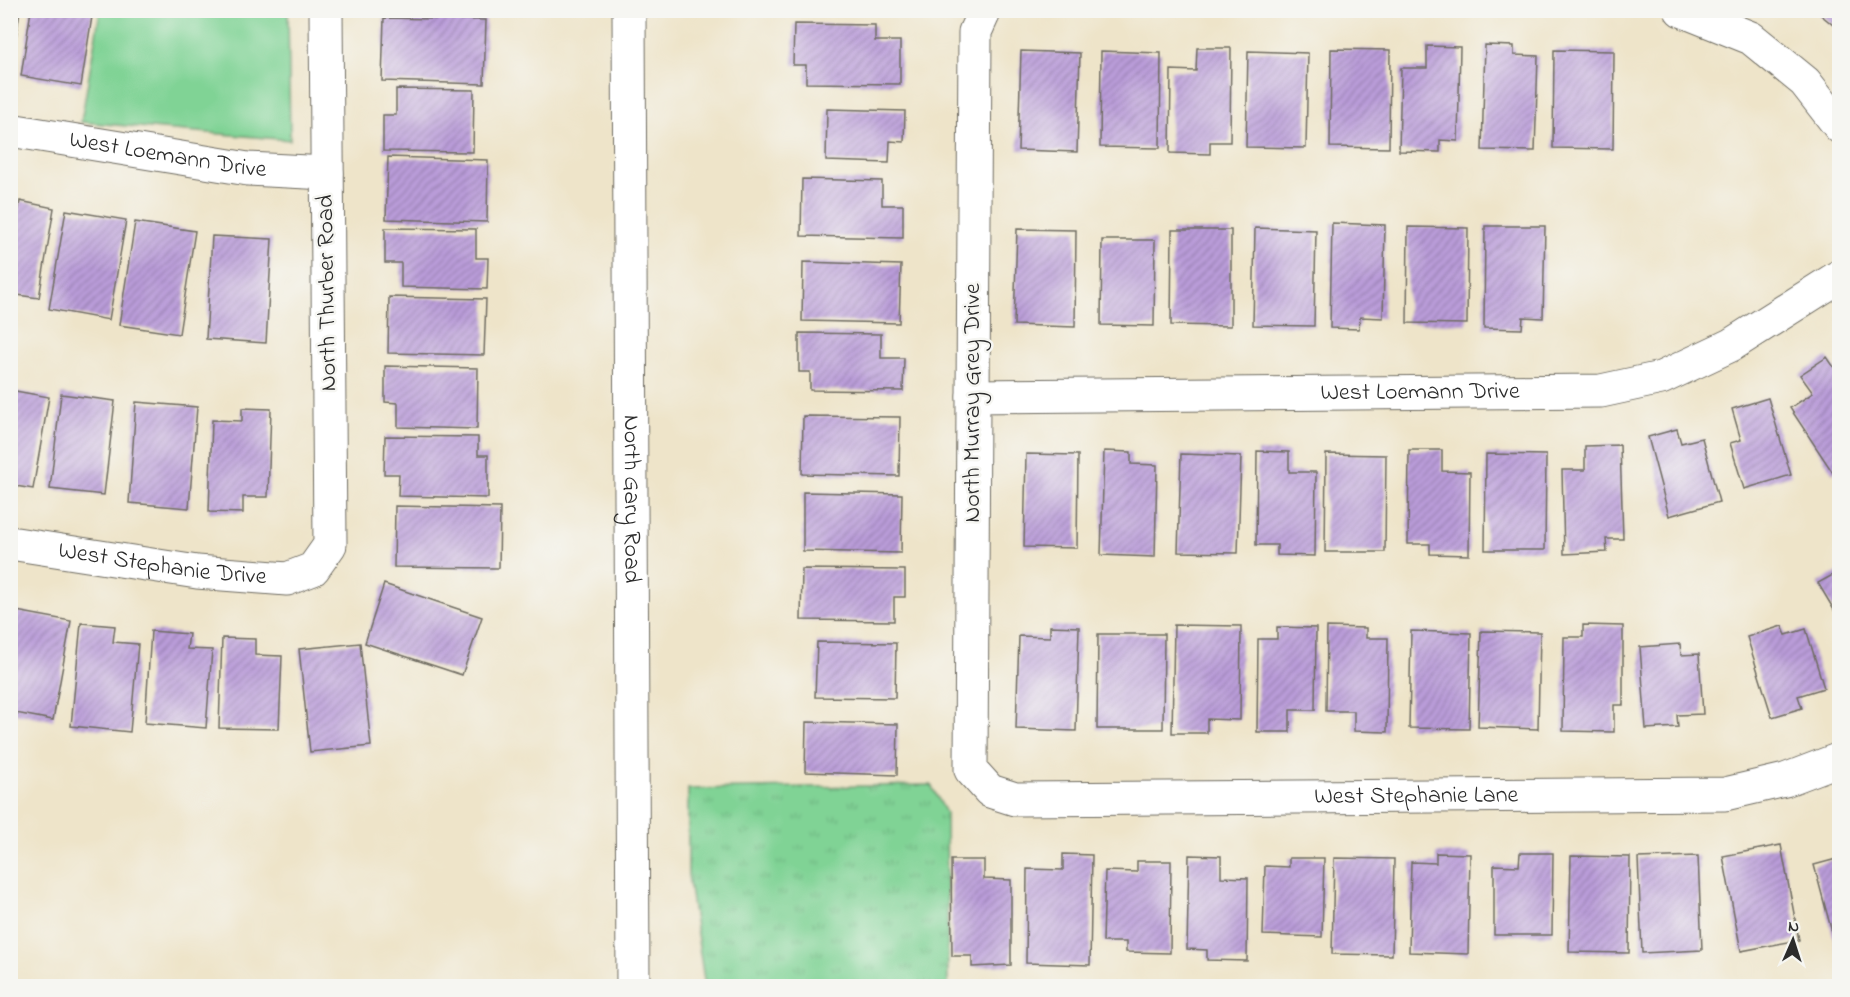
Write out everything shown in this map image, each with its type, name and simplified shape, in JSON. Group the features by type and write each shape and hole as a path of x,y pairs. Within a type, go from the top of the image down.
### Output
{"street":[{"name":"North Thurber Road","path":"313,569 330,545 326,10"},
{"name":"North Gary Road","path":"629,10 633,987"},
{"name":"North Murray Grey Drive","path":"985,10 975,32 971,770 990,791"},
{"path":"1681,10 1750,38 1805,82 1839,127"},
{"name":"West Loemann Drive","path":"10,130 248,169 327,173"},
{"name":"West Loemann Drive","path":"973,396 1602,391 1662,378 1721,350 1839,276"},
{"name":"West Stephanie Drive","path":"10,543 197,572 287,579 313,569"},
{"name":"West Stephanie Lane","path":"990,791 1015,800 1725,794 1785,780 1839,759"}],"green space":[{"path":"100,11 288,11 290,140 81,122"},
{"path":"931,785 946,813 948,986 705,986 688,875 688,789"}],"building":[{"path":"10,10 20,10 12,65 10,65"},
{"path":"31,10 93,10 81,86 21,76"},
{"path":"1815,10 1840,10 1840,18 1833,25"},
{"path":"384,18 486,20 484,84 382,81"},
{"path":"794,24 875,25 875,41 900,41 900,84 806,83 806,65 793,65"},
{"path":"1485,45 1514,46 1514,55 1538,56 1535,151 1482,150"},
{"path":"1427,46 1460,47 1458,141 1440,140 1440,152 1399,151 1401,68 1427,68"},
{"path":"1197,48 1231,48 1230,142 1210,142 1210,154 1170,153 1171,70 1196,71"},
{"path":"1331,49 1390,50 1389,148 1330,147"},
{"path":"1554,50 1614,51 1613,149 1553,148"},
{"path":"1021,51 1080,53 1077,152 1018,150"},
{"path":"1101,51 1161,53 1160,148 1100,147"},
{"path":"1248,51 1308,53 1306,148 1246,147"},
{"path":"396,89 474,90 473,152 383,151 383,115 396,115"},
{"path":"827,109 905,111 904,142 890,141 889,163 826,161"},
{"path":"388,157 488,160 487,222 386,219"},
{"path":"802,179 882,181 882,205 903,205 903,238 801,236"},
{"path":"20,201 54,208 39,298 10,294 10,216 17,218"},
{"path":"66,210 126,220 109,320 49,309"},
{"path":"135,222 195,231 179,334 119,325"},
{"path":"1332,223 1385,225 1383,318 1360,317 1359,329 1330,328"},
{"path":"1485,226 1545,226 1543,318 1523,317 1522,329 1484,328"},
{"path":"1408,227 1468,228 1467,324 1407,323"},
{"path":"385,228 476,229 476,258 488,258 487,289 401,287 401,263 385,263"},
{"path":"1255,228 1316,230 1314,326 1253,325"},
{"path":"1017,229 1076,230 1075,327 1014,325"},
{"path":"1172,230 1231,230 1231,326 1171,325"},
{"path":"212,236 272,239 266,343 206,339"},
{"path":"1102,240 1155,240 1154,326 1101,325"},
{"path":"803,262 901,265 899,323 802,321"},
{"path":"389,297 486,299 484,355 388,353"},
{"path":"799,333 881,334 881,358 904,358 903,391 810,390 810,372 799,372"},
{"path":"1827,357 1840,376 1840,469 1833,473 1790,408 1813,393 1800,375"},
{"path":"385,366 478,368 477,429 398,427 398,403 385,402"},
{"path":"10,390 49,397 33,489 10,485"},
{"path":"61,394 115,401 104,495 50,489"},
{"path":"1768,398 1791,475 1744,489 1730,443 1741,440 1732,409"},
{"path":"136,402 197,407 189,508 129,503"},
{"path":"242,408 271,409 268,497 243,497 243,513 209,512 212,420 242,421"},
{"path":"803,416 900,417 899,476 802,474"},
{"path":"1677,429 1681,443 1702,438 1719,502 1669,516 1648,437"},
{"path":"385,436 478,437 478,455 488,455 488,498 398,496 399,474 384,474"},
{"path":"1620,445 1623,539 1606,539 1607,552 1564,554 1562,470 1585,470 1585,446"},
{"path":"1409,450 1442,450 1442,471 1470,472 1469,555 1430,554 1430,544 1408,544"},
{"path":"1104,451 1131,452 1131,464 1157,465 1155,557 1101,555"},
{"path":"1257,451 1289,452 1289,472 1316,472 1315,556 1277,555 1277,545 1256,545"},
{"path":"1026,454 1078,455 1077,548 1024,547"},
{"path":"1181,454 1241,456 1238,553 1178,552"},
{"path":"1326,454 1386,455 1385,552 1325,552"},
{"path":"1486,454 1546,455 1545,550 1485,550"},
{"path":"803,492 902,494 901,553 803,551"},
{"path":"395,506 500,508 499,568 394,567"},
{"path":"802,569 905,570 905,597 894,597 894,621 801,620"},
{"path":"1840,571 1840,620 1818,583"},
{"path":"384,584 482,617 462,675 365,643"},
{"path":"11,610 71,621 53,720 10,712"},
{"path":"81,623 115,626 113,642 138,644 130,732 71,726"},
{"path":"1174,625 1241,626 1240,720 1207,719 1207,733 1172,733"},
{"path":"1583,625 1623,626 1623,705 1614,705 1614,732 1563,731 1564,637 1583,637"},
{"path":"1050,626 1079,627 1076,731 1016,729 1019,636 1050,637"},
{"path":"1782,626 1786,635 1806,629 1824,688 1798,696 1802,708 1772,717 1747,637"},
{"path":"1277,627 1316,628 1315,710 1290,710 1290,732 1257,732 1258,639 1277,639"},
{"path":"1327,627 1366,628 1366,638 1388,638 1387,732 1354,731 1354,711 1326,711"},
{"path":"151,631 189,634 187,649 212,650 206,728 145,723"},
{"path":"1411,631 1471,633 1469,729 1409,728"},
{"path":"1481,631 1540,632 1538,729 1478,727"},
{"path":"1098,634 1164,634 1163,729 1097,729"},
{"path":"222,638 255,639 255,655 282,656 279,729 219,728"},
{"path":"817,642 896,643 895,698 815,697"},
{"path":"360,643 371,746 310,752 299,649"},
{"path":"1680,644 1681,655 1699,654 1703,714 1677,715 1678,727 1646,729 1640,647"},
{"path":"806,722 898,724 897,775 805,772"},
{"path":"1781,845 1799,940 1741,951 1723,856"},
{"path":"1436,853 1470,854 1468,954 1409,952 1411,862 1436,863"},
{"path":"1520,853 1553,853 1552,935 1494,935 1494,865 1519,866"},
{"path":"1063,854 1092,855 1090,965 1026,963 1027,869 1063,870"},
{"path":"1189,855 1221,856 1221,877 1248,878 1247,961 1207,960 1207,950 1187,949"},
{"path":"1571,856 1630,857 1629,953 1569,952"},
{"path":"1698,856 1702,950 1642,953 1638,858"},
{"path":"1289,858 1324,858 1322,937 1263,935 1265,866 1289,867"},
{"path":"1334,858 1394,859 1392,955 1332,954"},
{"path":"1840,858 1840,950 1837,951 1814,865"},
{"path":"951,860 984,860 984,879 1011,880 1011,965 972,967 972,956 952,956"},
{"path":"1137,861 1171,861 1170,953 1126,952 1126,942 1103,942 1105,871 1137,872"}]}
